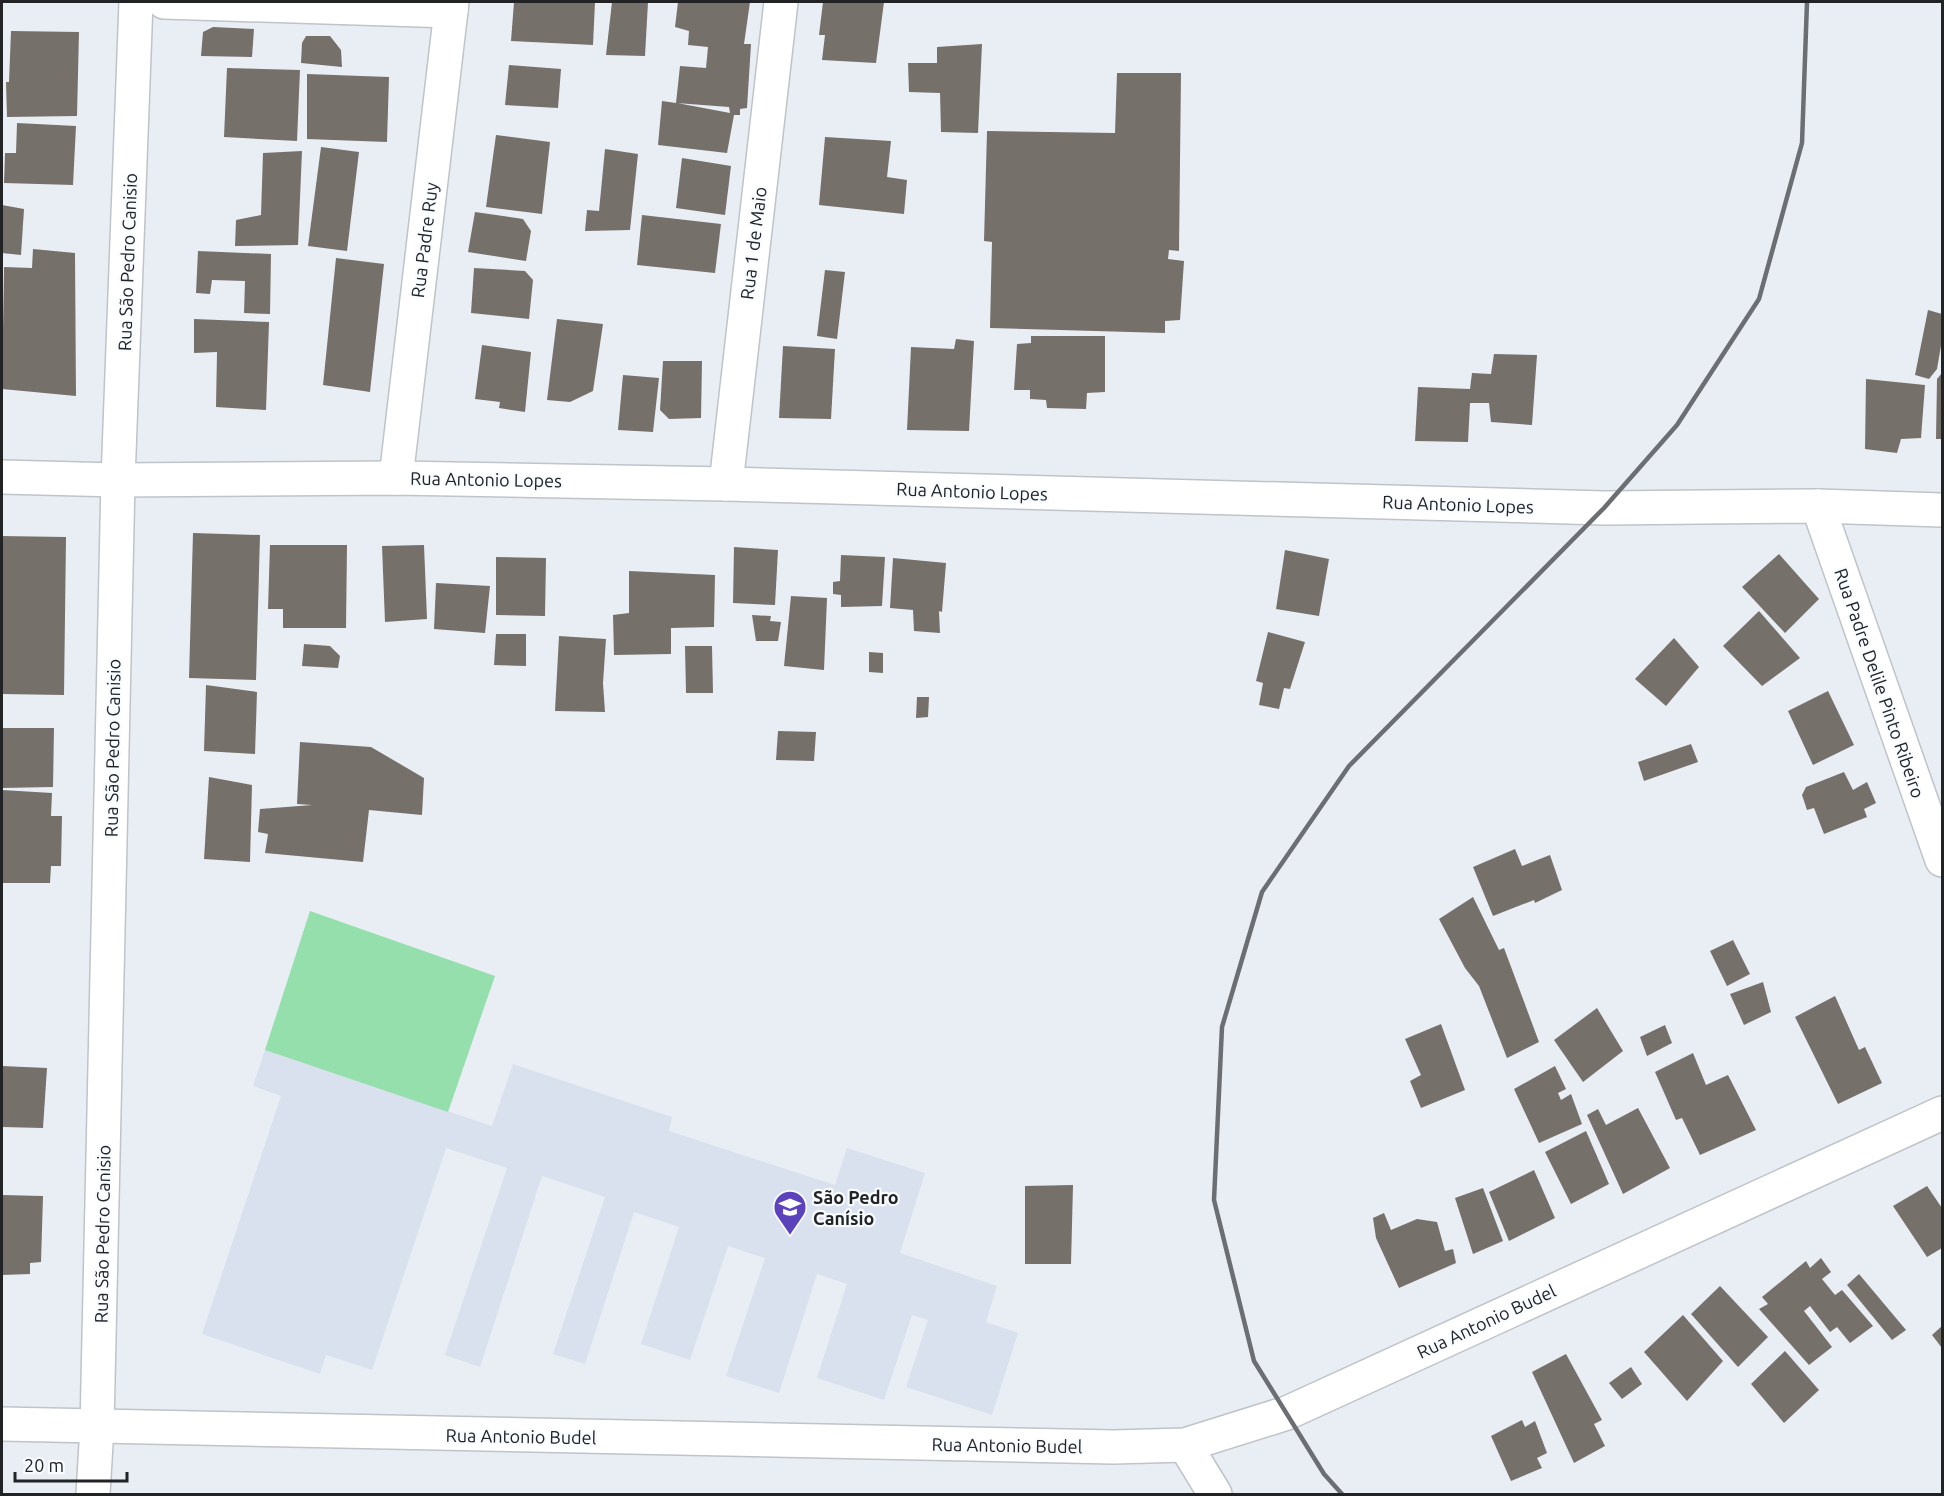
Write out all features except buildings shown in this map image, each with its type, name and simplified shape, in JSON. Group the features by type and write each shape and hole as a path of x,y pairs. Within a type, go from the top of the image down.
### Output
{"street":[{"name":"Rua São Pedro Canisio","path":"93,1494 97,1427 118,480 136,2"},
{"path":"164,2 451,6"},
{"name":"Rua 1 de Maio","path":"726,484 781,2"},
{"name":"Rua Padre Ruy","path":"396,478 451,6"},
{"name":"Rua Antonio Lopes","path":"2,477 118,480 396,478 726,484 1604,508 1818,506 1942,510"},
{"name":"Rua Padre Delile Pinto Ribeiro","path":"1818,506 1942,860"},
{"name":"Rua Antonio Budel","path":"2,1424 1102,1447 1185,1445 1287,1413 1942,1113"},
{"path":"1185,1445 1215,1494"}],"shaded area":[{"name":"São Pedro Canísio","path":"265,1050 492,1126 513,1064 672,1117 669,1131 835,1185 847,1148 925,1173 900,1253 997,1286 986,1322 1018,1333 992,1415 906,1387 928,1320 912,1315 884,1400 817,1378 847,1284 817,1274 779,1393 726,1376 765,1258 728,1246 690,1360 641,1344 679,1227 634,1212 585,1364 553,1354 605,1197 542,1176 480,1367 445,1355 507,1168 446,1148 372,1370 326,1355 320,1374 202,1334 281,1096 253,1086"}],"green space":[{"path":"310,911 495,976 448,1112 265,1050"}],"railway":[{"path":"1342,1494 1324,1474 1254,1361 1214,1200 1222,1027 1262,892 1349,766 1604,508 1677,425 1759,299 1802,143 1807,2"}],"place":[{"name":"São Pedro Canísio","path":"790,1236"}]}
